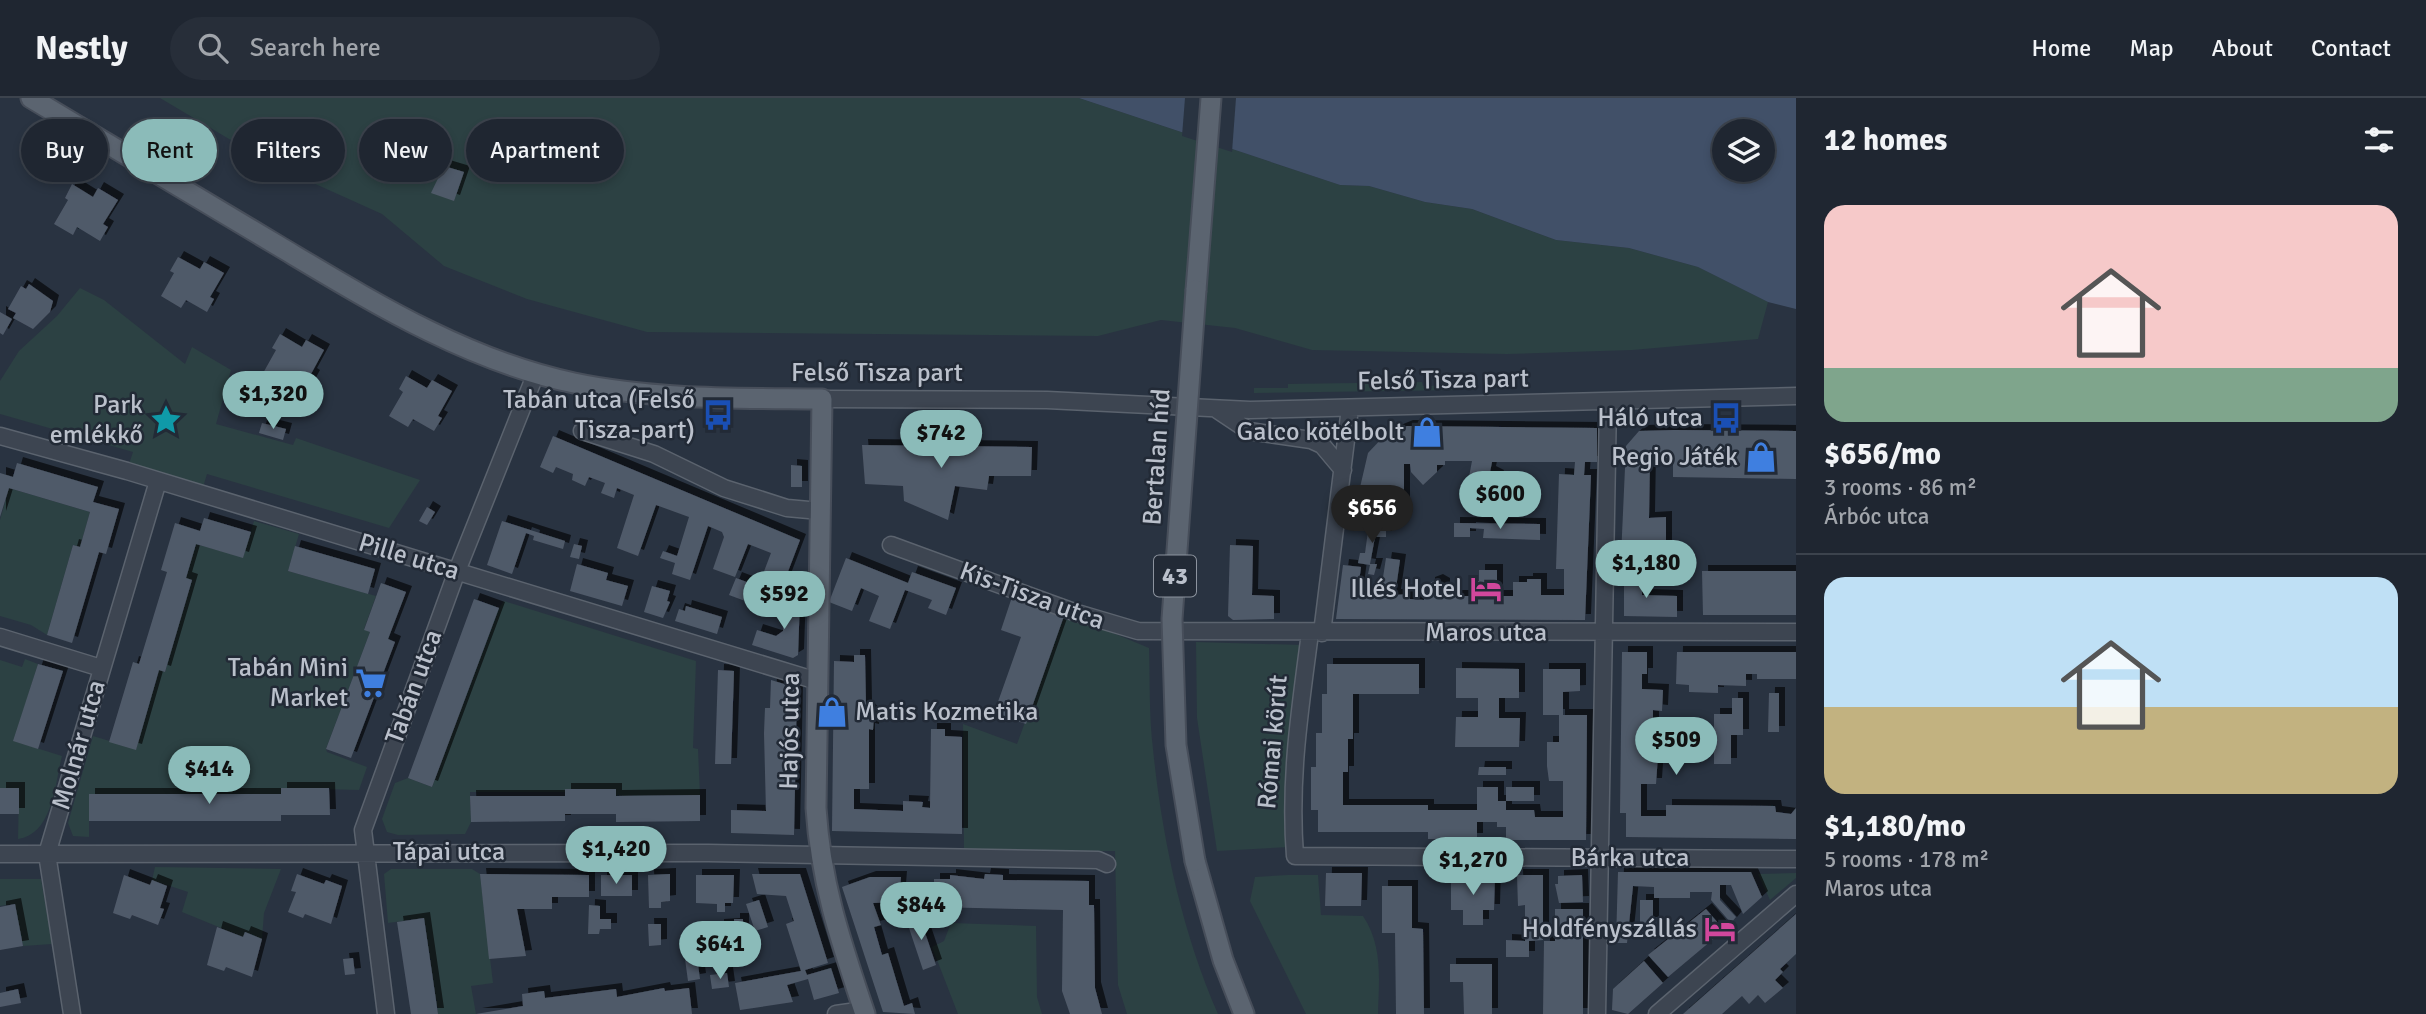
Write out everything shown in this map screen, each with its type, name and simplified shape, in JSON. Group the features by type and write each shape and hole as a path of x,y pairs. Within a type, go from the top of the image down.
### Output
{"main road":[{"name":"Felső Tisza part","path":"31,98 360,294 454,344 573,383 656,394 822,399"},
{"name":"Bertalan híd","path":"1211,98 1172,619 1176,746 1195,861 1223,960 1244,1014"},
{"name":"Hajós utca","path":"822,399 816,808 819,855 830,908 865,1012"}],"street":[{"name":"Tabán utca","path":"386,1014 363,830 457,571 536,373"},
{"name":"Felső Tisza part","path":"822,399 1047,400 1214,408 1350,408 1796,396"},
{"path":"1597,1014 1608,402"},
{"path":"1214,408 1249,431 1304,439 1322,445 1343,470"},
{"name":"Római körút","path":"1296,856 1291,806 1293,765 1343,470 1350,408"},
{"path":"582,431 654,454 724,488 787,508 820,511"},
{"name":"Pille utca","path":"0,436 158,481 817,681"},
{"name":"Molnár utca","path":"72,1014 47,854 158,481"},
{"name":"Kis-Tisza utca","path":"891,545 1110,625 1138,631 1175,633"},
{"name":"Maros utca","path":"1175,633 1796,632"},
{"path":"0,637 102,668"},
{"name":"Tápai utca","path":"0,854 365,852 819,855 1098,860 1107,864"},
{"name":"Bárka utca","path":"1296,856 1796,859"},
{"path":"1657,1014 1796,894"},
{"path":"836,1014 865,1012"}],"green space":[{"path":"160,98 1079,98 1340,185 1369,186 1425,202 1472,209 1556,240 1629,248 1698,267 1768,302 1758,339 1632,350 1507,354 1312,350 1235,328 1161,320 1098,336 647,332 527,299 444,266 382,214 311,182 345,182 345,119 231,119 231,140 217,132 217,119 195,119"},
{"path":"80,288 104,300 185,364 192,347 231,370 216,424 293,445 296,438 420,480 389,528 207,474 203,487 129,464 133,452 0,414 0,381 19,351 57,316"},
{"path":"1422,382 1423,386 1457,385 1457,390 1254,393 1254,388 1288,388 1288,384"},
{"path":"9,488 90,512 80,547 73,545 47,635 31,625 0,616 0,520"},
{"path":"254,521 299,534 288,571 376,596 364,629 370,632 326,749 327,752 367,767 359,790 282,788 281,794 89,794 89,837 73,836 68,823 93,736 136,749 159,670 165,672 192,580 186,578 196,544 243,557"},
{"path":"504,601 696,661 693,748 698,749 700,795 616,796 616,789 470,792 471,822 465,834 398,835 387,832 382,819 395,783 408,778 432,787 499,608"},
{"path":"1065,613 1149,648 1152,737 1168,850 1194,951 1218,1014 1127,1014 1118,985 1115,851 964,851 963,724 1017,744"},
{"path":"1196,642 1303,645 1285,784 1289,847 1217,851 1197,718"},
{"path":"25,659 38,664 14,741 62,756 45,818 39,828 30,835 18,839 19,789 0,788 0,660 22,667"},
{"path":"155,867 281,869 264,913 262,939 245,932 243,937 182,912 188,892 152,880"},
{"path":"391,869 472,869 480,874 493,983 471,986 476,1014 438,1014 424,918 388,923 384,874"},
{"path":"1796,873 1796,878 1770,900 1758,874"},
{"path":"1318,875 1321,915 1363,916 1377,951 1378,1014 1306,1014 1250,901 1255,877"},
{"path":"0,879 41,879 52,944 23,946 14,904 0,906"},
{"path":"951,923 1036,926 1037,997 1042,1014 958,1014 932,947 944,941"}],"water":[{"path":"1079,98 1796,98 1796,309 1768,302 1698,267 1629,248 1556,240 1472,209 1425,202 1369,186 1340,185"}],"pier":[{"path":"1185,98 1236,98 1232,152 1182,136"}],"building":[{"path":"452,168 464,172 454,201 431,193 436,182 452,182"},
{"path":"72,184 93,197 98,188 118,200 103,224 108,227 100,241 77,227 73,235 54,224 68,200 65,198"},
{"path":"178,257 200,269 204,262 224,273 210,297 214,299 207,312 186,300 181,308 161,296 174,273 170,271"},
{"path":"29,284 53,301 50,312 33,329 13,318 16,313 8,309 21,286 26,289"},
{"path":"0,312 12,319 3,335 0,333"},
{"path":"280,334 302,347 306,340 324,350 311,374 314,376 307,389 286,377 281,386 262,375 276,350 272,348"},
{"path":"406,376 427,388 432,380 452,391 438,416 442,418 434,431 413,419 408,427 389,416 403,392 399,389"},
{"path":"262,423 286,429 283,440 259,433"},
{"path":"1407,426 1597,428 1597,462 1585,462 1584,475 1591,475 1585,620 1336,619 1343,565 1361,567 1357,597 1380,597 1386,558 1400,560 1395,595 1410,594 1410,599 1424,600 1424,596 1429,596 1429,583 1437,580 1444,584 1444,596 1475,596 1475,581 1479,581 1479,570 1497,570 1497,596 1513,596 1513,582 1527,582 1527,579 1541,579 1541,595 1564,595 1564,569 1556,569 1559,474 1574,475 1575,462 1492,462 1490,472 1498,476 1489,501 1471,494 1476,482 1469,477 1472,461 1445,461 1445,465 1437,465 1437,472 1423,485 1411,472 1410,464 1404,464 1404,524 1352,522 1368,453 1385,435"},
{"path":"1639,431 1796,431 1796,479 1673,477 1673,458 1650,458 1649,518 1666,517 1666,550 1651,549 1621,557 1626,446"},
{"path":"553,436 800,540 784,582 763,574 771,553 748,544 735,577 713,569 724,537 722,532 708,526 690,580 672,574 675,563 660,558 663,551 677,556 689,517 656,505 638,556 617,548 634,495 617,488 614,498 601,493 605,483 589,477 585,486 572,480 573,474 556,467 553,473 540,467"},
{"path":"862,445 1032,447 1031,476 989,476 987,490 955,486 948,520 904,501 903,486 865,484"},
{"path":"17,463 98,487 93,502 119,509 106,554 99,552 72,643 47,635 73,545 80,547 90,512 9,488 0,517 0,473 13,477"},
{"path":"791,465 802,466 802,487 791,487"},
{"path":"427,507 435,512 427,525 419,521"},
{"path":"204,518 251,532 243,558 196,544 186,578 192,580 165,672 159,670 136,750 109,742 133,662 139,664 167,572 161,570 175,523 200,531"},
{"path":"502,521 565,541 563,549 533,540 534,536 526,533 512,574 487,565"},
{"path":"1454,523 1540,524 1540,540 1483,538 1484,529 1470,528 1470,537 1454,537"},
{"path":"1369,524 1386,524 1386,537 1375,537 1370,564 1377,564 1374,575 1368,574 1370,565 1358,563 1360,553 1365,553"},
{"path":"574,544 582,546 579,559 570,557"},
{"path":"1230,545 1253,546 1252,595 1274,596 1274,619 1233,620 1228,616"},
{"path":"295,546 375,569 368,594 288,571"},
{"path":"846,558 908,583 912,572 956,588 946,615 928,608 932,600 905,590 890,629 869,621 879,596 861,588 852,611 829,602"},
{"path":"577,564 608,573 606,580 628,586 622,606 570,591"},
{"path":"1624,571 1642,572 1642,595 1677,596 1677,617 1624,616"},
{"path":"1702,571 1796,571 1796,615 1703,615"},
{"path":"736,578 771,591 764,608 729,595"},
{"path":"381,583 406,592 388,639 395,642 351,758 326,749 370,632 364,630"},
{"path":"652,586 670,591 667,601 670,602 663,618 644,612"},
{"path":"782,593 800,599 798,655 793,658 752,645 757,630 776,636 783,631"},
{"path":"1013,594 1065,613 1026,724 994,713 1021,637 1001,630"},
{"path":"474,599 499,608 432,787 408,778"},
{"path":"686,606 722,617 717,634 675,621 679,609 685,611"},
{"path":"1622,652 1647,652 1647,674 1642,674 1642,689 1663,690 1662,711 1653,710 1653,725 1667,725 1667,755 1658,755 1656,784 1641,784 1641,816 1666,816 1666,805 1775,806 1776,812 1791,814 1796,808 1796,839 1626,837 1626,813 1620,813"},
{"path":"1677,652 1796,652 1796,679 1757,679 1757,674 1746,674 1746,686 1718,685 1718,693 1689,692 1689,685 1676,684"},
{"path":"854,655 865,655 866,706 874,715 873,730 869,729 869,789 854,789 854,809 903,811 903,801 923,802 922,807 930,808 931,729 945,729 945,736 962,737 962,834 832,831 834,661 854,662"},
{"path":"38,664 63,671 38,749 13,741"},
{"path":"1327,664 1419,664 1419,694 1353,694 1353,739 1348,739 1348,772 1343,772 1343,805 1428,805 1428,810 1477,810 1477,787 1498,787 1498,801 1506,801 1506,810 1534,810 1535,817 1563,817 1563,781 1549,781 1547,766 1547,742 1559,742 1559,715 1543,715 1543,669 1580,669 1580,691 1563,692 1563,715 1587,715 1586,840 1506,840 1506,827 1497,827 1497,822 1477,822 1477,839 1428,839 1428,832 1318,832 1318,810 1311,810 1311,767 1316,767 1316,733 1322,733 1322,694 1327,694"},
{"path":"1456,668 1519,669 1519,698 1499,698 1499,718 1520,718 1519,747 1455,747 1456,717 1478,717 1478,698 1456,698"},
{"path":"718,670 734,671 731,764 715,764"},
{"path":"771,680 797,688 794,835 731,833 731,810 766,811 764,733 765,708 770,708"},
{"path":"1769,693 1779,693 1779,732 1768,732"},
{"path":"1732,698 1743,698 1743,735 1731,735 1731,764 1714,764 1714,714 1732,714"},
{"path":"1479,767 1506,767 1506,775 1478,775"},
{"path":"1506,787 1534,787 1534,801 1506,801"},
{"path":"0,788 19,788 19,814 0,814"},
{"path":"281,788 329,788 330,815 281,815 281,821 89,821 89,794 281,794"},
{"path":"565,789 616,789 616,796 700,795 700,821 616,822 616,814 565,814 565,821 471,822 470,796 565,796"},
{"path":"1618,872 1751,872 1762,897 1743,914 1731,885 1720,885 1720,900 1736,917 1731,923 1711,900 1712,892 1690,892 1690,898 1654,898 1654,887 1633,886 1627,943 1616,943"},
{"path":"1326,873 1362,873 1361,906 1325,906"},
{"path":"297,874 324,884 326,880 342,886 331,924 305,914 303,918 288,912 296,892 291,891"},
{"path":"480,874 589,875 589,897 552,897 552,909 517,909 526,956 489,959"},
{"path":"670,874 670,901 661,902 661,908 649,908 648,875"},
{"path":"752,874 800,874 828,963 805,970 807,975 831,968 839,993 814,1000 808,979 787,985 793,1002 740,1010 735,983 801,971 786,924 794,921 786,896 757,894"},
{"path":"985,874 1003,875 1003,880 1089,881 1089,905 1094,905 1095,988 1102,1014 1070,1014 1062,991 1063,910 934,907 934,879 950,879 950,875 984,879"},
{"path":"124,875 150,885 152,880 167,886 160,908 164,909 158,925 132,915 130,919 113,913"},
{"path":"601,875 632,875 632,896 601,896"},
{"path":"696,875 734,875 733,903 725,903 725,912 717,912 717,904 696,903"},
{"path":"1451,875 1495,875 1494,910 1483,910 1483,925 1463,925 1463,910 1451,910"},
{"path":"1517,875 1543,875 1543,940 1529,941 1529,957 1506,957 1506,940 1525,941 1525,905 1518,906"},
{"path":"1582,875 1583,902 1559,903 1555,884 1558,884 1558,876"},
{"path":"870,877 901,877 899,902 873,903 881,925 874,927 882,955 888,953 904,1006 912,1003 915,1014 883,1012 842,887"},
{"path":"1382,886 1412,886 1412,928 1423,929 1424,1014 1396,1014 1395,933 1382,933"},
{"path":"759,900 768,927 755,931 746,904"},
{"path":"1640,900 1653,900 1653,923 1640,923"},
{"path":"15,904 23,946 0,950 0,907"},
{"path":"589,905 600,906 600,919 611,919 611,929 600,929 599,934 588,934"},
{"path":"1555,909 1583,909 1583,1014 1543,1014 1544,941 1555,941"},
{"path":"1706,909 1724,930 1668,977 1648,955"},
{"path":"1796,914 1796,954 1780,969 1783,972 1775,980 1783,988 1765,1003 1758,995 1749,1004 1742,996 1722,1014 1683,1014"},
{"path":"919,915 936,965 923,970 906,919"},
{"path":"424,918 438,1014 411,1014 397,922"},
{"path":"734,919 743,919 743,929 734,932 735,942 718,942 718,925 734,924"},
{"path":"648,924 661,924 661,945 649,946"},
{"path":"217,927 243,937 245,932 262,939 252,977 226,967 224,971 207,965"},
{"path":"697,957 700,979 688,981 685,959"},
{"path":"353,958 355,974 345,975 343,959"},
{"path":"1644,961 1663,983 1628,1014 1612,1010 1613,989"},
{"path":"1450,964 1492,964 1492,1014 1464,1014 1463,982 1450,982"},
{"path":"727,973 729,987 712,989 710,975"},
{"path":"664,988 665,991 689,988 692,1014 476,1014 523,1006 522,994 544,991 545,998 616,989 617,997"},
{"path":"18,989 21,1003 0,1007 0,993"}],"place":[{"name":"Tabán utca (Felső Tisza-part)","path":"718,415"},
{"name":"Háló utca","path":"1726,418"},
{"name":"Park emlékkő","path":"166,420"},
{"name":"Galco kötélbolt","path":"1427,432"},
{"name":"Regio Játék","path":"1761,457"},
{"name":"Illés Hotel","path":"1486,589"},
{"name":"Tabán Mini Market","path":"371,683"},
{"name":"Matis Kozmetika","path":"832,712"},
{"name":"Holdfényszállás","path":"1720,929"}]}
